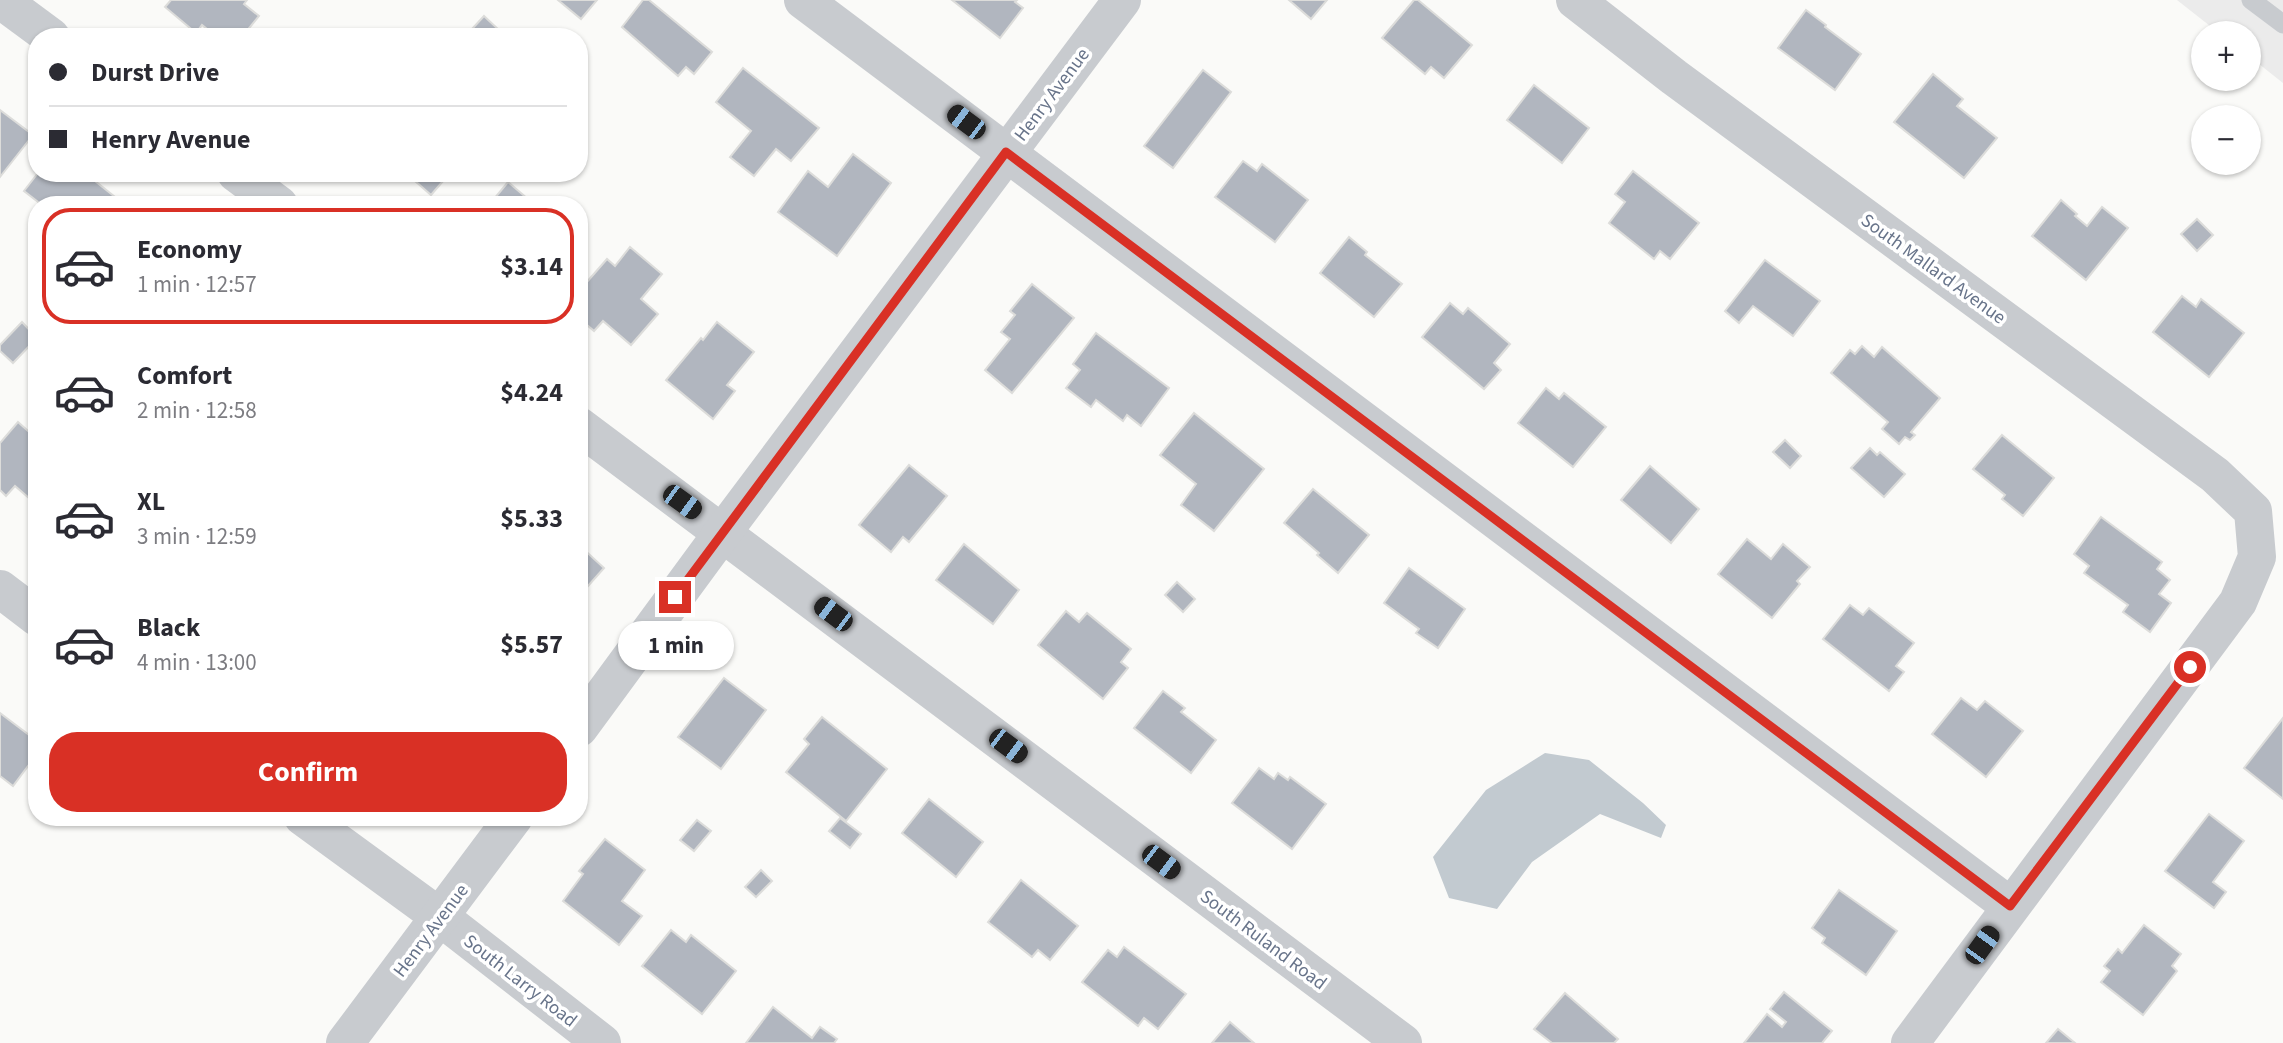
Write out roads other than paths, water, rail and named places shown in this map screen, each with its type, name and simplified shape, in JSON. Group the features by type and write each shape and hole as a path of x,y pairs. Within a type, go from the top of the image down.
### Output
{"street":[{"path":"1,0 39,28"},
{"path":"803,0 2010,906 1910,1043"},
{"name":"Henry Avenue","path":"588,716 1122,0"},
{"name":"South Mallard Avenue","path":"1575,0 1674,77 2215,475 2253,511 2257,557 2238,602 2010,906"},
{"path":"248,182 267,196"},
{"name":"South Ruland Road","path":"588,433 1403,1043"},
{"path":"0,589 28,610"},
{"name":"South Larry Road","path":"315,826 440,917 602,1043"},
{"name":"Henry Avenue","path":"345,1043 506,826"}],"lane":[{"path":"2251,0 2283,24"}]}
